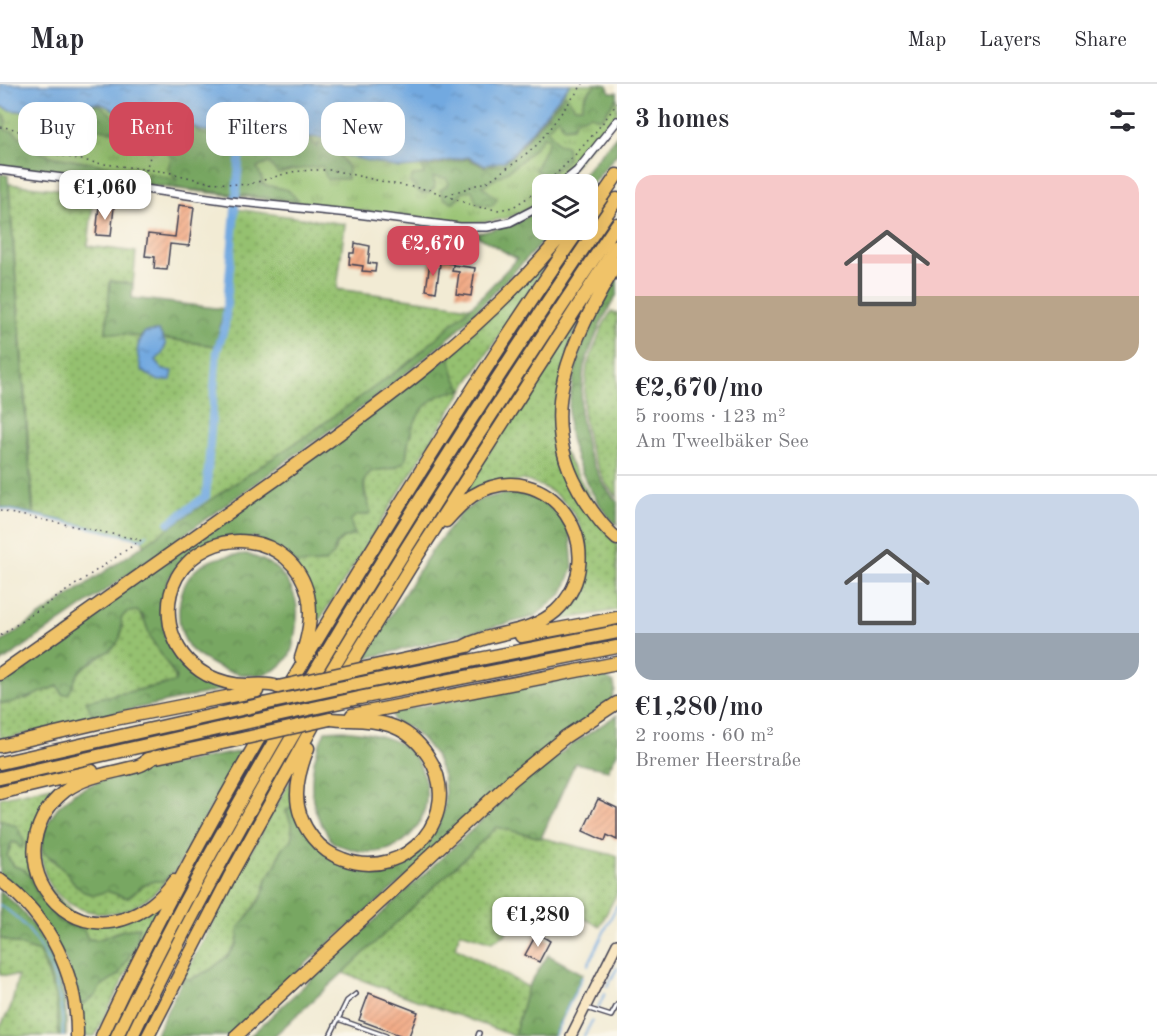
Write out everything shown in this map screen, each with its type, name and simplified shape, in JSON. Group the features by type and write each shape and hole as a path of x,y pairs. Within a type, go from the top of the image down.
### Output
{"highway":[{"path":"598,190 617,166"},
{"path":"598,203 617,175"},
{"path":"117,1036 209,857 257,770 342,626 463,432 617,199"},
{"path":"132,1036 217,870 286,746 358,625 468,450 617,224"},
{"path":"0,674 315,452 419,374 485,318 557,240"},
{"path":"102,1036 125,985 190,862 296,676 386,526 474,387 572,240"},
{"path":"148,1036 229,878 314,724 412,564 617,245"},
{"path":"617,263 590,309 566,367 560,397 560,423 565,455 579,490 595,516 617,539"},
{"path":"412,564 420,559 445,522 461,504 487,489 521,485 536,488 560,504 572,517 580,538 581,563 574,590 565,602 554,612 524,629 474,641 463,647"},
{"path":"278,687 272,684 235,684 209,676 195,668 177,646 169,618 169,602 173,584 182,569 209,547 238,541 253,542 277,551 290,561 297,571 308,594 310,623 301,657 295,668 296,676"},
{"path":"0,746 115,719 463,647 617,618"},
{"path":"0,763 263,704 617,632"},
{"path":"0,778 359,698 617,647"},
{"path":"0,793 330,719 617,663"},
{"path":"236,1036 512,780 565,737 617,703"},
{"path":"314,724 297,784 298,809 304,826 316,843 332,855 352,863 390,862 422,841 433,824 439,807 440,792 433,764 414,739 390,725 365,720 330,719"},
{"path":"154,757 140,765 83,781 65,791 47,809 38,826 34,842 38,874 50,896 64,910 89,920 106,922 125,919 141,912 160,898 190,862"},
{"path":"0,880 34,912 58,949 73,992 77,1036"}],"main road":[{"path":"571,1036 617,944"}],"street":[{"path":"573,174 617,121"},
{"path":"0,170 230,201 449,226 487,227 510,222 532,210"}],"lane":[{"path":"330,1036 347,1001 356,994"},
{"path":"584,1007 611,1016 617,1005"},
{"path":"338,1019 386,1036"}],"path":[{"path":"446,196 488,181 516,162 538,144 583,84"},
{"path":"556,174 617,103"},
{"path":"0,128 11,128 21,132 37,148 50,153 96,163 167,172 207,182 247,184 291,172 332,170 430,190 477,207 499,210 513,207 532,194"},
{"path":"140,188 150,156"},
{"path":"0,511 141,540 0,636"}],"green space":[{"path":"570,84 597,84 586,94 582,107 575,107 565,94 516,152 503,164 485,167 468,159 422,168 424,174 413,175 410,183 420,193 429,193 435,187 433,177 446,178 449,184 440,190 444,199 454,203 462,192 472,190 477,204 492,206 497,199 482,186 516,165 544,136 549,140 535,170 542,174 532,174 532,206 515,215 494,221 460,223 172,189 0,167 0,165 139,183 142,171 51,156 97,156 97,128 109,131 109,156 170,156 168,169 176,180 148,173 147,185 299,201 288,190 262,184 257,168 269,163 278,174 322,166 327,179 347,179 348,168 340,156 373,156 399,168 468,157 485,165 511,156"},
{"path":"597,84 607,85 610,92 617,92 617,98 601,119 564,128 558,118 567,146 568,159 550,174 542,174 535,170 549,140 544,136 516,165 483,186 497,199 493,206 477,204 462,192 454,203 444,199 440,190 435,187 429,193 420,193 410,184 413,175 422,168 468,159 485,167 516,152 565,94 575,107 581,107 591,89"},
{"path":"617,98 617,113 566,174 550,174 568,159 567,146 558,144 547,129 558,117 564,128 573,127 576,120 591,115 601,119"},
{"path":"97,103 109,107 109,112 97,105"},
{"path":"97,104 109,112 109,142 97,142"},
{"path":"0,106 18,111 18,135 13,131 5,130 6,116 0,112"},
{"path":"0,112 6,116 13,131 18,135 18,156 51,156 142,171 139,183 0,165"},
{"path":"194,126 206,131 206,134"},
{"path":"194,128 206,134 206,156 309,156 309,139 311,139 317,147 318,143 321,143 321,156 340,156 348,168 347,179 327,179 293,170 262,178 262,184 288,190 300,201 147,185 147,173 176,179 167,169 171,157 194,156"},
{"path":"617,135 617,154 598,177 598,174 583,174"},
{"path":"309,137 321,138 321,143 318,143 317,147"},
{"path":"0,174 8,175 33,514 0,507"},
{"path":"9,184 94,193 88,246 136,252 133,284 111,281 106,331 141,337 138,342 142,371 173,371 162,370 155,360 162,354 166,345 162,338 221,347 228,327 236,209 345,224 337,289 471,307 411,361 306,436 144,545 142,539 34,514"},
{"path":"532,213 532,240 544,240 455,333 383,392 125,577 0,663 0,643 306,436 411,361 477,301 517,259 474,234 512,225"},
{"path":"563,240 463,390 314,629 296,564 334,554 336,544 352,527 350,520 357,514 365,515 369,506 365,481 369,473 388,469 406,460 410,436 420,412 431,400 453,390 455,377 449,356"},
{"path":"617,278 617,294 600,325 584,366 580,412 587,450 603,484 617,502 617,525 601,506 582,474 570,438 568,419 576,365 582,346"},
{"path":"110,281 133,284 132,298 224,309 216,346 162,338 158,331 145,332 141,337 106,332"},
{"path":"590,299 569,346 558,441 617,544 617,610 550,622 575,596 585,561 582,532 569,507 545,488 523,480 460,498 526,393"},
{"path":"611,312 617,313 617,498 605,483 589,447 583,413 587,366 603,325"},
{"path":"449,356 455,377 463,390 439,396 420,412 408,444 406,460 393,468 368,474 364,488 371,513 357,515 351,520 355,535 344,538 336,544 334,554 324,563 296,564 254,537 186,557 168,579 161,605 165,637 179,663 208,682 225,689 94,718 86,701 175,682 176,677 151,639 143,616 137,611 127,612 121,618 120,639 116,645 81,670 68,694 62,694 58,686 22,700 0,703 0,679"},
{"path":"502,494 524,494 544,502 561,517 570,532 573,568 563,593 534,617 363,659 430,553 461,513 479,500"},
{"path":"247,554 273,566 283,576 294,594 297,609 294,642 289,656 272,671 250,675 227,671 197,655 184,638 179,616 179,605 185,584 199,567 216,559"},
{"path":"137,611 175,676 175,682 87,701 94,718 0,740 0,703 5,704 29,697 58,685 72,688 75,677 84,667 102,656 121,636 121,618 127,612"},
{"path":"598,672 614,683 615,690 611,701 311,959 229,1036 155,1036 183,978 191,979 210,970 228,956 237,944 239,928 262,897 267,879 276,865 282,848 292,840 292,826 286,810 290,808 293,810 338,863 363,870 392,866 414,854 438,827 444,809 445,792 443,776 435,755 409,728 393,721 392,712"},
{"path":"617,715 617,753 608,770 575,763 541,838 497,827 274,1036 250,1036 522,783 571,745"},
{"path":"343,730 394,741 413,755 420,767 425,781 424,812 418,826 396,846 383,851 367,852 340,846 331,840 316,813 312,779 315,758 325,731"},
{"path":"242,751 177,869 163,881 154,881 145,885 127,898 107,891 95,895 84,892 75,885 68,874 44,853 41,845 46,826 57,808 74,793 124,773"},
{"path":"292,778 293,810 286,810 292,826 292,840 282,848 276,865 267,879 262,897 239,928 237,944 228,956 210,970 191,979 183,978 268,820"},
{"path":"69,782 45,808 32,871 84,925 160,903 95,1036 79,1036 78,1003 96,995 100,987 119,974 138,935 139,928 120,931 98,940 88,939 84,930 59,921 35,890 30,876 23,869 14,866 7,856 12,842 17,843 7,822 0,820 0,798"},
{"path":"0,820 17,826 24,841 23,847 12,842 7,856 14,866 23,869 30,876 35,890 58,921 84,930 88,939 98,940 120,931 139,927 137,943 119,974 100,987 96,995 84,1004 78,1003 65,958 0,875"},
{"path":"497,827 617,856 617,893 600,926 550,903 546,911 520,902 505,935 492,942 460,932 455,947 528,987 514,1036 343,973"},
{"path":"41,845 45,853 67,873 75,885 107,891 127,898 145,885 163,880 177,869 153,894 136,906 112,913 87,911 65,900 48,881 44,872"},
{"path":"0,890 24,913 51,955 65,1003 66,1036 59,1036 56,1000 49,974 39,952 0,938"},
{"path":"0,938 39,952 56,1000 59,1036 0,1036 0,1027 11,1007 18,976 0,975"},
{"path":"548,955 583,974 553,1036 514,1036 528,987"}],"water":[{"path":"0,84 570,84 511,156 503,161 485,165 468,157 399,168 347,156 405,156 405,102 321,102 321,138 309,137 309,102 206,102 206,131 194,126 194,102 109,102 109,107 97,102 18,102 18,111 0,106"},
{"path":"159,331 166,344 162,354 156,360 162,370 173,371 171,380 159,381 142,371 139,360 138,347 145,332"}],"building":[{"path":"179,205 194,207 189,246 170,244 167,270 154,269 155,257 145,256 148,234 175,237"},
{"path":"99,206 114,207 111,236 96,235"},
{"path":"355,243 370,246 368,263 376,264 375,272 362,271 363,266 349,264 350,253 354,253"},
{"path":"442,244 456,246 453,264 439,262"},
{"path":"430,262 440,264 436,292 426,290"},
{"path":"453,265 475,268 471,296 456,294 459,272 452,271"},
{"path":"598,799 617,808 617,840 607,835 605,841 583,831"},
{"path":"550,903 564,909 561,917 546,911"},
{"path":"537,933 550,941 539,962 525,955"},
{"path":"369,993 418,1012 409,1036 402,1036 359,1020"}],"waterway":[{"path":"169,523 206,496 217,351 225,326 240,156"},
{"path":"0,508 142,539 147,535"},
{"path":"0,905 29,931 48,962 59,998 63,1036"},
{"path":"588,965 617,905"},
{"path":"608,986 617,968"},
{"path":"554,1036 582,977"},
{"path":"598,1008 605,993"},
{"path":"584,1036 592,1021"}]}
